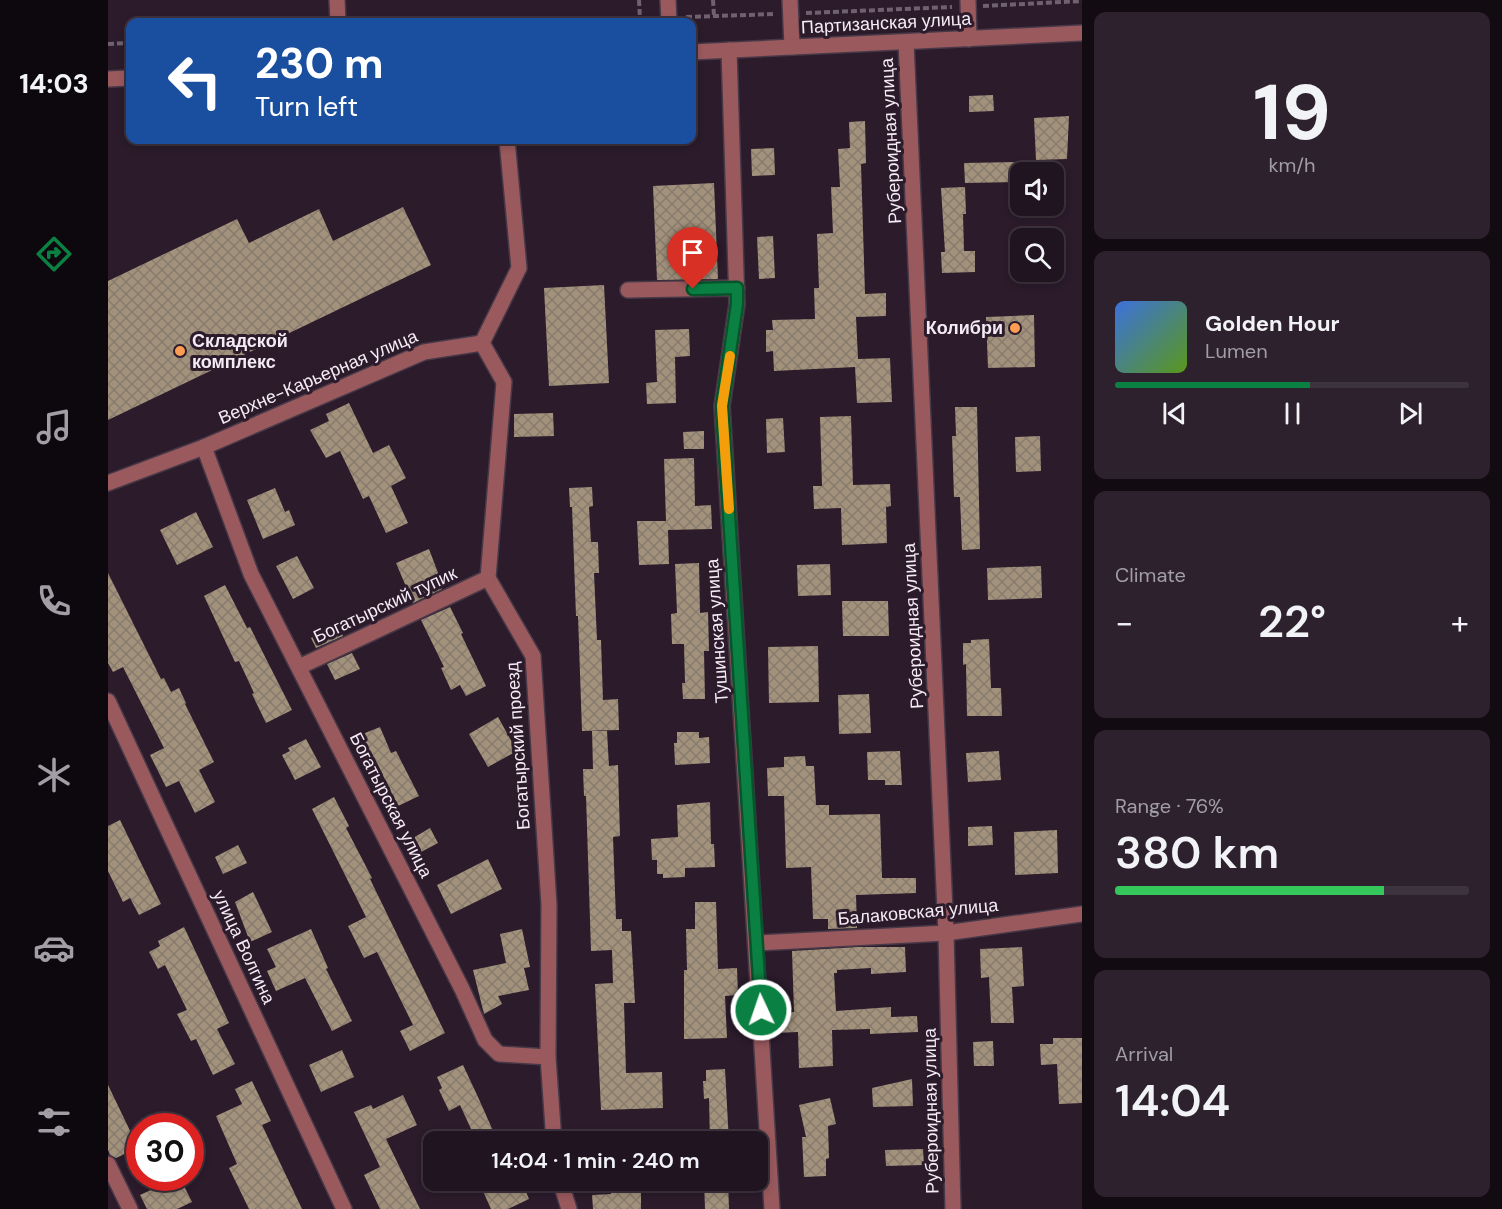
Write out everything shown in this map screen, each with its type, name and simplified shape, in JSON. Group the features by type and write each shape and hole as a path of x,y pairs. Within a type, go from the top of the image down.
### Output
{"street":[{"path":"337,0 338,18"},
{"path":"668,0 669,18"},
{"path":"968,3 969,39"},
{"path":"790,7 792,48"},
{"name":"Партизанская улица","path":"696,52 1082,33"},
{"name":"Рубероидная улица","path":"906,42 946,933 953,1209"},
{"name":"Тушинская улица","path":"729,50 737,304 722,406 772,1209"},
{"path":"108,79 126,78"},
{"path":"488,578 504,382 482,343 519,268 507,144"},
{"path":"628,290 737,288"},
{"name":"Верхне-Карьерная улица","path":"108,483 204,447 424,352 482,343"},
{"name":"Богатырская улица","path":"204,447 251,574 462,989 485,1040 499,1054 548,1057"},
{"name":"Богатырский тупик","path":"299,667 488,578"},
{"name":"Богатырский проезд","path":"488,578 533,656 549,905 548,1057"},
{"name":"улица Волгина","path":"108,701 344,1209"},
{"name":"Балаковская улица","path":"757,943 946,933 1082,914"},
{"path":"548,1057 553,1131"},
{"path":"108,1164 130,1209"},
{"path":"564,1191 569,1209"}],"path":[{"path":"639,0 640,18"},
{"path":"713,0 714,16"},
{"path":"692,18 790,7 1082,1"},
{"path":"108,44 126,43"}],"building":[{"path":"993,95 994,111 969,112 969,96"},
{"path":"1069,116 1067,159 1036,160 1034,118"},
{"path":"865,121 866,163 861,164 865,294 886,293 886,316 856,317 858,359 890,358 892,402 857,403 855,367 774,371 773,351 766,352 766,330 773,330 772,320 815,319 814,288 819,288 817,234 833,233 831,187 840,187 838,149 850,148 849,122"},
{"path":"774,148 775,175 752,176 751,149"},
{"path":"1010,162 1010,182 965,183 964,163"},
{"path":"714,183 718,279 657,280 653,186"},
{"path":"965,187 964,251 975,251 975,272 942,273 941,252 945,252 941,188"},
{"name":"Складской комплекс","path":"403,207 431,265 108,420 108,281 237,219 249,243 319,209 333,241"},
{"path":"773,236 775,278 759,279 757,237"},
{"path":"604,285 609,383 549,386 544,288"},
{"path":"1034,315 1035,367 988,368 986,317"},
{"path":"689,329 690,356 675,357 676,403 647,404 646,383 657,382 655,330"},
{"path":"349,403 373,453 389,445 406,478 391,486 408,523 386,533 369,496 363,499 340,451 326,458 310,430 329,421 326,414"},
{"path":"955,407 977,407 980,549 962,550 960,497 954,497 952,436 956,436"},
{"path":"553,413 554,436 514,437 514,414"},
{"path":"851,416 853,485 890,484 891,506 886,507 887,543 842,545 841,508 814,509 813,486 822,486 820,417"},
{"path":"783,418 785,452 767,453 766,419"},
{"path":"704,431 704,449 684,449 683,432"},
{"path":"1040,436 1041,471 1016,472 1015,437"},
{"path":"694,458 695,506 711,505 712,529 668,530 669,564 639,565 637,521 666,521 664,459"},
{"path":"592,487 593,506 589,507 591,542 598,542 599,573 594,573 597,640 601,640 603,700 618,699 619,730 582,731 578,616 576,616 572,507 570,507 569,488"},
{"path":"275,488 285,512 289,510 295,525 263,539 247,500"},
{"path":"196,512 213,547 177,565 160,530"},
{"path":"429,549 442,589 413,603 396,563"},
{"path":"297,556 314,588 293,599 276,566"},
{"path":"699,563 700,613 708,612 709,651 704,651 705,699 683,699 684,644 672,644 671,614 677,613 675,564"},
{"path":"830,564 831,595 798,596 797,565"},
{"path":"1041,566 1042,598 988,600 987,568"},
{"path":"108,573 161,679 164,678 171,692 179,688 214,762 199,770 215,802 195,813 179,781 166,787 150,755 164,748 123,667 113,672 108,663"},
{"path":"225,585 247,628 250,627 292,710 266,723 239,661 235,662 204,596"},
{"path":"842,601 888,601 889,636 843,636"},
{"path":"450,607 486,686 466,696 460,685 451,690 441,668 444,667 421,620"},
{"path":"337,624 343,636 316,648 311,638"},
{"path":"989,639 991,688 1001,688 1002,716 967,716 966,664 963,665 963,643"},
{"path":"818,646 819,702 769,703 768,647"},
{"path":"352,653 360,669 335,680 327,664"},
{"path":"869,694 871,733 839,734 838,695"},
{"path":"498,717 517,751 488,767 469,734"},
{"path":"380,727 391,753 396,751 419,796 398,806 374,757 370,759 360,735"},
{"path":"592,731 607,731 609,766 618,765 620,836 613,837 616,919 622,919 622,931 631,931 635,1003 624,1003 626,1073 662,1072 663,1108 601,1110 595,984 613,983 612,950 591,951 586,796 584,796 583,769 593,769"},
{"path":"677,732 699,732 699,738 709,737 710,763 675,765 674,743 677,743"},
{"path":"306,739 321,767 295,780 282,755 290,751 288,748"},
{"path":"900,751 902,785 885,785 885,780 868,780 867,752"},
{"path":"999,751 1001,780 968,782 966,753"},
{"path":"805,756 806,766 814,766 816,805 829,805 829,815 880,814 882,878 916,878 916,893 856,895 857,928 828,929 828,919 813,919 811,867 786,868 784,796 768,796 767,768 784,767 784,757"},
{"path":"334,797 349,826 346,828 445,1033 410,1051 400,1031 413,1025 377,952 364,958 348,926 366,917 312,809"},
{"path":"710,802 711,844 714,844 715,867 685,868 685,877 663,878 663,874 657,874 657,860 652,860 651,839 678,837 677,805"},
{"path":"120,820 161,904 139,915 130,898 123,902 108,871 108,826"},
{"path":"992,826 993,845 968,846 968,827"},
{"path":"430,828 438,843 421,852 413,838"},
{"path":"1057,830 1058,873 1015,875 1014,832"},
{"path":"238,845 247,863 223,874 215,857"},
{"path":"488,859 502,889 451,914 437,885"},
{"path":"253,892 272,932 250,942 235,902"},
{"path":"695,902 716,902 718,969 737,968 738,995 725,996 727,1038 684,1039 686,929 695,929"},
{"path":"184,927 229,1023 217,1029 235,1064 213,1075 196,1039 191,1041 177,1014 187,1010 165,965 158,969 149,952 160,946 158,941"},
{"path":"311,929 328,968 326,969 352,1021 332,1031 305,978 276,991 267,971 276,967 267,949"},
{"path":"522,929 530,967 524,968 529,990 498,996 502,1004 484,1014 473,970 506,963 500,934"},
{"path":"905,947 906,972 871,974 871,968 837,970 837,973 834,973 836,1011 891,1007 891,1017 917,1016 918,1032 870,1034 870,1029 832,1030 833,1066 799,1068 798,1032 775,1033 774,1013 794,1012 792,951"},
{"path":"1022,947 1024,986 1012,987 1014,1023 991,1023 989,977 981,978 980,949"},
{"path":"1053,1038 1082,1038 1082,1103 1059,1104 1057,1064 1041,1065 1040,1044 1053,1044"},
{"path":"993,1041 994,1066 974,1066 973,1042"},
{"path":"342,1050 354,1077 321,1092 309,1065"},
{"path":"463,1065 493,1131 472,1131 460,1105 449,1111 439,1090 442,1088 437,1077"},
{"path":"725,1069 728,1131 710,1131 709,1098 704,1099 703,1081 706,1081 706,1070"},
{"path":"912,1079 913,1106 873,1107 872,1088"},
{"path":"252,1081 271,1121 262,1125 302,1209 249,1209 229,1168 237,1164 216,1116 242,1104 235,1089"},
{"path":"108,1085 126,1122 126,1153 116,1158 110,1155 108,1150"},
{"path":"403,1095 417,1125 386,1139 420,1209 380,1209 364,1175 380,1167 354,1112 371,1105 373,1109"},
{"path":"830,1098 836,1124 828,1126 829,1158 826,1159 826,1176 804,1177 802,1137 806,1137 799,1105"},
{"path":"923,1149 924,1165 886,1166 885,1150"},
{"path":"149,1191 186,1191 192,1202 177,1209 147,1209 140,1195"},
{"path":"483,1191 526,1191 529,1199 508,1209 491,1209"},
{"path":"611,1191 641,1193 641,1209 593,1209 592,1195 611,1194"},
{"path":"704,1191 728,1191 729,1209 705,1209"}],"slow traffic":[{"path":"729,509 722,406 730,356"}],"place":[{"name":"Колибри","path":"1015,328"},
{"name":"Складской комплекс","path":"180,351"}],"route":[{"path":"693,289 737,288 737,304 722,406 761,1010"}]}
